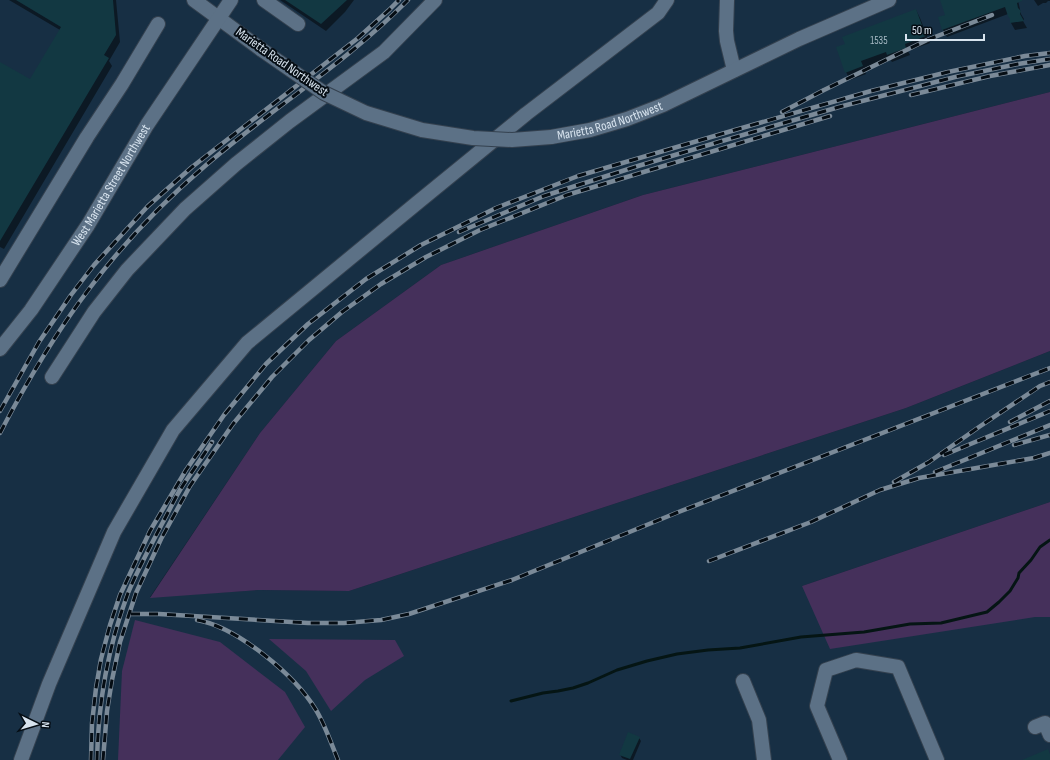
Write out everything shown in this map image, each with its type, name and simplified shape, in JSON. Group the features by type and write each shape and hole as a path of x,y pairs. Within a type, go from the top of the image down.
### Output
{"street":[{"name":"Marietta Road Northwest","path":"194,0 324,93 366,113 422,130 481,138 512,140 551,137 590,130 627,119 663,105 799,39 889,0"},
{"name":"West Marietta Street Northwest","path":"0,349 31,310 88,225 146,125 231,0"},
{"path":"264,0 298,24"},
{"path":"52,377 94,312 127,270 185,209 236,164 290,121 384,52 435,0"},
{"path":"21,760 49,684 114,532 173,430 247,343 526,114 658,13 667,0"},
{"path":"727,0 727,41 734,70"},
{"path":"0,280 158,24"},
{"path":"840,760 817,706 826,670 856,660 898,667 937,760"},
{"path":"743,681 759,720 764,760"},
{"path":"1035,727 1045,723 1050,735"}],"shaded area":[{"path":"0,0 1050,0 1050,92 643,195 441,265 336,341 260,433 150,597 259,590 349,591 906,408 1050,351 1050,502 802,586 1035,617 1050,617 1050,760 0,760"},
{"path":"1050,92 1050,351 906,408 349,591 259,590 150,598 260,433 336,341 441,265 643,195"},
{"path":"1050,502 1050,617 1035,617 830,649 802,586"},
{"path":"135,620 220,642 285,692 305,727 278,760 118,760 122,671"},
{"path":"269,639 395,640 404,656 365,680 331,711 306,671"}],"building":[{"path":"16,0 113,0 116,35 104,55 109,58 0,241 0,62 30,79 61,27"},
{"path":"285,0 347,0 321,24"},
{"path":"940,0 1022,0 1017,3 1024,21 1010,23 1005,7 942,30 938,17 945,15"},
{"path":"916,9 926,36 905,44 906,48 887,55 886,52 861,61 863,66 845,73 836,47 845,44 842,37"},
{"path":"628,732 640,737 630,759 619,755"},
{"path":"1048,749 1050,760 1022,760"}],"waterway":[{"path":"511,701 543,693 573,688 617,670 677,654 740,648 801,637 864,632 910,624 941,623 987,612 1010,591 1018,578 1019,573 1040,547 1050,540"}],"railway":[{"path":"0,411 39,342 71,295 94,265 148,206 192,167 358,38 399,0"},
{"path":"0,433 31,377 64,323 115,256 144,224 205,166 334,65 384,23 408,0"},
{"path":"782,112 927,40 992,15"},
{"path":"91,760 92,723 101,659 120,595 150,531 186,470 224,415 266,364 308,324 366,279 421,245 496,208 578,176 871,91 948,72 1025,56 1050,53"},
{"path":"459,232 544,196 722,141 839,107 955,77 1050,59"},
{"path":"911,95 990,76 1050,65"},
{"path":"103,760 107,711 120,642 136,593 161,539 190,486 233,424 272,377 309,340 342,312 381,284 426,257 480,230 567,195 830,116"},
{"path":"131,614 159,614 308,623 344,623 381,620 409,614 512,580 676,513 1050,368"},
{"path":"894,482 929,462 1040,386 1050,382"},
{"path":"1010,422 1050,401"},
{"path":"944,455 1050,411"},
{"path":"935,472 1050,425"},
{"path":"1014,445 1050,435"},
{"path":"97,760 99,717 105,675 115,634 128,593 178,494 212,442"},
{"path":"709,561 811,522 880,490 919,478 1034,458 1050,453"},
{"path":"197,620 213,624 230,632 264,654 280,668 294,682 316,710 338,760"}]}
